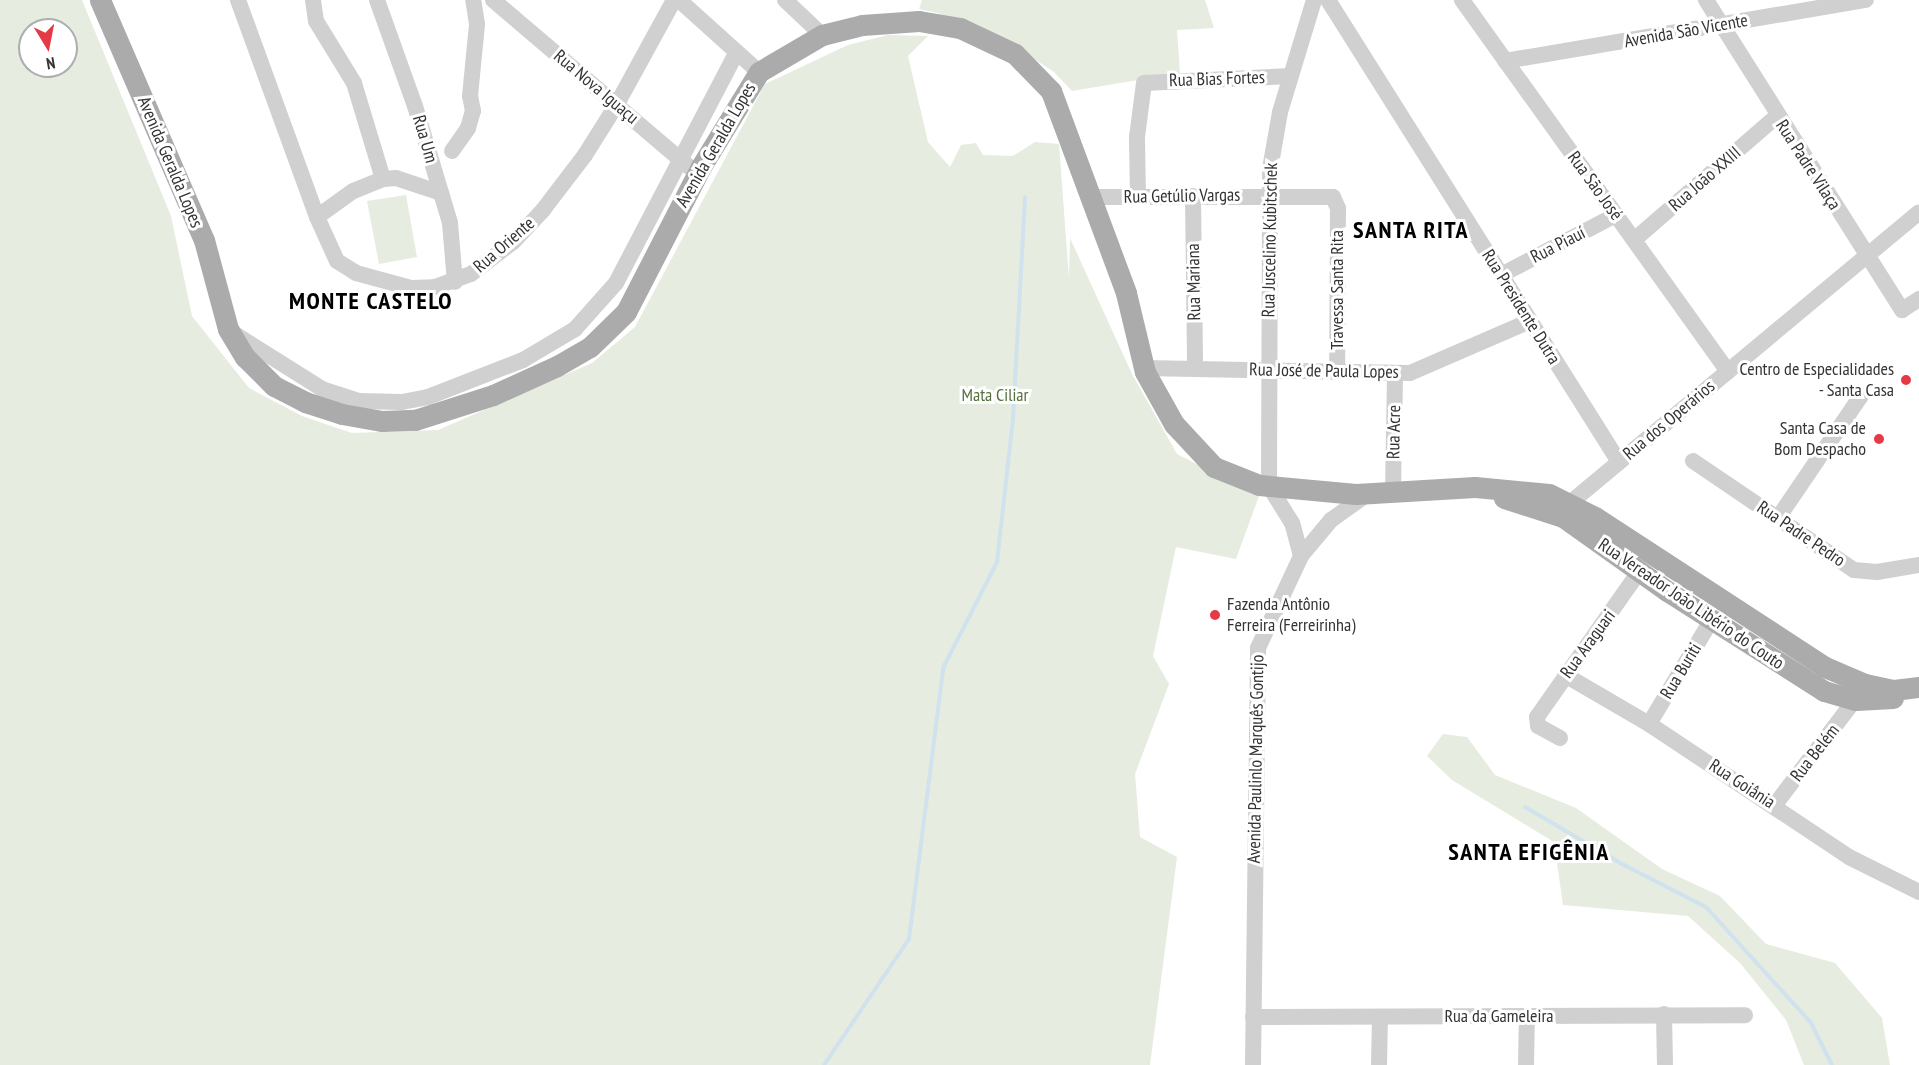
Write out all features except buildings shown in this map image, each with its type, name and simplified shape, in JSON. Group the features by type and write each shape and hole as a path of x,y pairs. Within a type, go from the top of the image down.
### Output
{"main road":[{"name":"Avenida Geralda Lopes","path":"100,0 204,240 228,329 245,357 274,386 305,402 342,414 381,421 415,420 448,411 557,366 604,334 626,312 690,168 759,72 822,35 862,25 919,21 960,28 1015,54 1050,91 1092,197 1126,293 1144,368 1156,395 1192,447 1214,467 1278,487"},
{"name":"Rua Vereador João Libério do Couto","path":"1278,487 1369,493 1475,487 1519,489 1566,510 1825,667 1860,692"},
{"name":"Rua Vereador João Libério do Couto","path":"1566,510 1639,572 1807,682 1860,692 1916,691"}],"street":[{"name":"Rua Oriente","path":"238,0 317,217 337,261 356,273 411,288 455,282 491,261 543,210 617,104 674,0"},
{"path":"313,0 316,21 354,83 383,179"},
{"name":"Rua Um","path":"377,0 415,106 441,193 453,237 455,282"},
{"path":"452,151 468,128 473,111 470,96 477,24 473,0"},
{"name":"Rua Nova Iguaçu","path":"493,0 690,168"},
{"path":"679,0 759,72"},
{"path":"785,0 822,35"},
{"name":"Rua Juscelino Kubitschek","path":"1278,487 1267,370 1274,138 1314,0"},
{"name":"Rua Presidente Dutra","path":"1328,0 1619,462"},
{"name":"Rua São José","path":"1461,0 1728,371"},
{"name":"Rua Padre Vilaça","path":"1706,0 1776,117 1902,310 1919,298"},
{"name":"Avenida São Vicente","path":"1505,61 1866,0"},
{"name":"Avenida Geralda Lopes","path":"690,168 736,53"},
{"name":"Rua Bias Fortes","path":"1138,197 1137,137 1144,83 1291,76"},
{"name":"Rua João XXIII","path":"1634,240 1776,117"},
{"path":"317,217 353,191 383,179 396,178 441,193"},
{"name":"Rua Mariana","path":"1193,196 1195,369"},
{"name":"Rua Getúlio Vargas","path":"1092,197 1325,196 1333,198 1338,208"},
{"name":"Travessa Santa Rita","path":"1337,372 1338,208"},
{"name":"Rua dos Operários","path":"1566,510 1619,462 1919,212"},
{"name":"Rua Piauí","path":"1501,275 1616,215"},
{"name":"Rua José de Paula Lopes","path":"1144,368 1395,373 1425,368 1530,321"},
{"name":"Rua Acre","path":"1393,491 1395,373"},
{"path":"1778,518 1861,396"},
{"name":"Rua Padre Pedro","path":"1693,461 1854,570 1877,572 1919,566"},
{"path":"1278,487 1292,523 1301,556"},
{"name":"Avenida Paulinlo Marquês Gontijo","path":"1253,1065 1255,663 1262,635 1301,556 1331,520 1369,493"},
{"name":"Rua Araguari","path":"1560,738 1538,726 1537,717 1639,572"},
{"name":"Rua Buriti","path":"1649,724 1712,619"},
{"name":"Rua Goiânia","path":"1565,675 1649,724 1849,857 1919,892"},
{"name":"Rua Belém","path":"1774,806 1860,692"},
{"path":"1664,1014 1665,1065"},
{"path":"1526,1065 1527,1015"},
{"name":"Rua da Gameleira","path":"1253,1017 1745,1015"},
{"path":"1379,1065 1380,1017"}],"green space":[{"name":"Mata Ciliar","path":"0,0 82,0 171,216 192,316 249,388 302,416 352,433 438,430 592,363 635,327 765,84 848,45 888,35 928,36 908,56 928,142 950,167 961,145 976,143 983,155 1013,156 1035,142 1059,144 1069,279 1070,238 1132,374 1177,454 1259,496 1236,559 1176,547 1153,656 1169,684 1135,774 1140,837 1177,857 1150,1065 0,1065"},
{"path":"922,0 1205,0 1214,28 1177,30 1180,73 1072,91 1054,72 1015,46 938,13 919,9"},
{"path":"406,195 417,257 379,264 367,201"},
{"path":"1443,734 1467,737 1495,775 1576,808 1662,869 1720,896 1766,944 1835,963 1882,1018 1890,1065 1804,1065 1786,1020 1740,963 1688,916 1563,905 1554,842 1452,780 1427,756"}],"waterway":[{"path":"824,1065 909,939 943,668 997,562 1013,419 1025,197"},
{"path":"1525,807 1624,865 1706,907 1811,1023 1832,1065"}],"place":[{"name":"Centro de Especialidades - Santa Casa","path":"1906,380"},
{"name":"Santa Casa de Bom Despacho","path":"1879,439"},
{"name":"Fazenda Antônio Ferreira (Ferreirinha)","path":"1215,615"}],"district":[{"name":"SANTA RITA","path":"1411,230"},
{"name":"MONTE CASTELO","path":"371,301"},
{"name":"SANTA EFIGÊNIA","path":"1529,852"}]}
